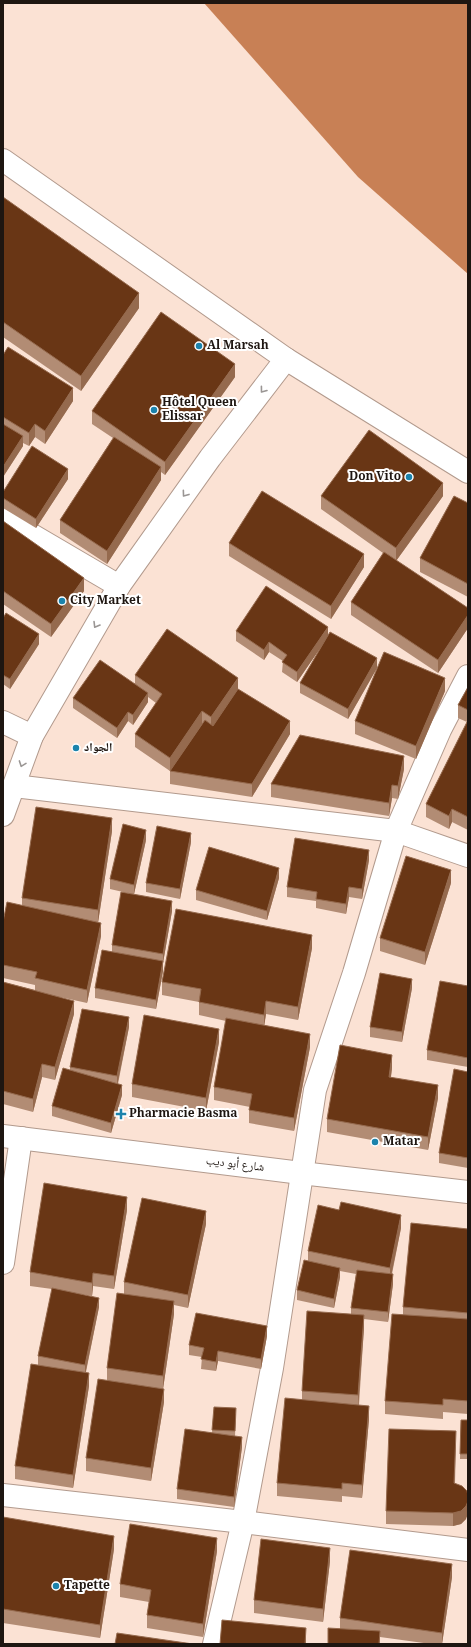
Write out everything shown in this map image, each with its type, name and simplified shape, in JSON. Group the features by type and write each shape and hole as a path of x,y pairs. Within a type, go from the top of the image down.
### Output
{"street":[{"path":"3,160 286,359 468,472"},
{"path":"3,815 32,736 119,586 210,458 286,359"},
{"path":"3,518 119,586"},
{"path":"214,1644 243,1522 272,1368 315,1090 354,973 396,831 440,730 468,676"},
{"path":"3,722 32,736"},
{"path":"14,786 396,831 468,856"},
{"path":"3,1263 12,1137"},
{"name":"شارع أبو ديب","path":"12,1137 468,1192"},
{"path":"3,1495 243,1522 468,1550"}],"shaded area":[{"path":"204,3 468,3 468,274 358,177"}],"building":[{"path":"3,197 139,293 81,376 3,322"},
{"path":"161,312 235,364 165,462 92,411"},
{"path":"8,347 73,388 45,431 35,424 29,433 3,417 3,355"},
{"path":"3,424 23,436 3,467"},
{"path":"369,430 443,483 396,548 321,496"},
{"path":"114,437 161,467 107,551 60,520"},
{"path":"32,446 68,469 36,519 3,498 3,492"},
{"path":"262,491 364,554 331,606 229,543"},
{"path":"454,496 468,503 468,584 420,558"},
{"path":"3,521 84,578 51,624 3,591"},
{"path":"384,552 468,608 468,615 438,660 351,602"},
{"path":"266,586 328,627 297,672 282,662 287,655 269,642 264,650 236,631"},
{"path":"6,613 39,634 10,679 3,675 3,618"},
{"path":"167,629 238,678 211,717 202,711 170,758 135,734 162,694 135,675"},
{"path":"330,632 377,658 348,709 300,683"},
{"path":"384,652 445,678 416,746 355,721"},
{"path":"100,660 148,693 133,715 128,712 117,728 73,698"},
{"path":"468,687 468,710 458,705"},
{"path":"238,689 290,721 252,784 170,771 205,720 213,726"},
{"path":"467,722 468,817 452,809 449,816 426,804"},
{"path":"300,735 404,756 398,786 392,785 389,803 271,784"},
{"path":"36,807 112,818 98,910 22,898"},
{"path":"123,824 146,830 134,885 110,879"},
{"path":"157,826 191,833 180,889 146,883"},
{"path":"295,838 369,850 362,889 349,887 346,904 316,899 317,892 287,887"},
{"path":"209,847 279,868 267,911 196,890"},
{"path":"406,856 451,870 425,952 380,938"},
{"path":"121,892 172,901 163,954 112,945"},
{"path":"7,902 101,923 87,990 35,978 37,972 3,965 3,922"},
{"path":"176,909 312,935 298,1007 266,1001 264,1015 199,1002 201,989 162,982"},
{"path":"102,950 163,961 156,1000 95,988"},
{"path":"380,973 412,979 402,1032 370,1027"},
{"path":"440,981 468,986 468,1058 427,1050"},
{"path":"3,982 74,1001 55,1067 42,1064 33,1099 3,1091"},
{"path":"82,1009 129,1017 117,1076 70,1067"},
{"path":"144,1015 219,1029 206,1098 132,1084"},
{"path":"226,1018 310,1034 294,1118 249,1110 252,1094 214,1087"},
{"path":"340,1045 392,1055 389,1077 438,1085 428,1137 327,1119"},
{"path":"63,1068 122,1085 111,1123 52,1106"},
{"path":"454,1069 468,1072 468,1158 439,1153"},
{"path":"44,1183 127,1197 114,1276 93,1273 92,1283 30,1272"},
{"path":"142,1198 206,1211 188,1295 124,1282"},
{"path":"341,1202 401,1215 390,1268 308,1251 318,1205 339,1210"},
{"path":"411,1223 468,1229 468,1313 403,1307"},
{"path":"304,1260 340,1268 334,1299 297,1290"},
{"path":"357,1270 393,1274 388,1312 351,1308"},
{"path":"52,1288 99,1298 85,1365 38,1356"},
{"path":"117,1293 174,1301 163,1376 107,1368"},
{"path":"307,1311 364,1315 358,1395 302,1391"},
{"path":"196,1313 267,1326 261,1359 218,1351 216,1362 201,1359 204,1348 189,1345"},
{"path":"392,1314 468,1319 468,1401 443,1399 443,1405 385,1401"},
{"path":"31,1364 89,1373 73,1475 15,1466"},
{"path":"98,1379 164,1389 151,1468 86,1458"},
{"path":"285,1398 369,1406 362,1485 342,1483 342,1489 277,1483"},
{"path":"214,1407 236,1408 235,1431 212,1430"},
{"path":"461,1420 468,1420 468,1454 460,1454"},
{"path":"185,1429 242,1437 234,1497 177,1489"},
{"path":"389,1429 456,1431 454,1483 462,1486 467,1491 468,1496 466,1506 461,1511 453,1513 386,1511"},
{"name":"Tapette","path":"3,1517 114,1536 100,1625 3,1609"},
{"path":"130,1524 217,1538 203,1624 147,1615 151,1590 120,1584"},
{"path":"261,1539 330,1548 323,1609 254,1600"},
{"path":"350,1550 452,1564 442,1633 340,1618"},
{"path":"222,1620 306,1628 305,1644 220,1644"},
{"path":"328,1628 380,1631 379,1644 328,1644"},
{"path":"117,1633 193,1644 115,1644"}],"place":[{"name":"Al Marsah","path":"199,346"},
{"name":"Hôtel Queen Elissar","path":"154,410"},
{"name":"Don Vito","path":"409,477"},
{"name":"City Market","path":"62,601"},
{"name":"الجواد","path":"76,748"},
{"name":"Pharmacie Basma","path":"121,1114"},
{"name":"Matar","path":"375,1142"},
{"name":"Tapette","path":"56,1586"}]}
